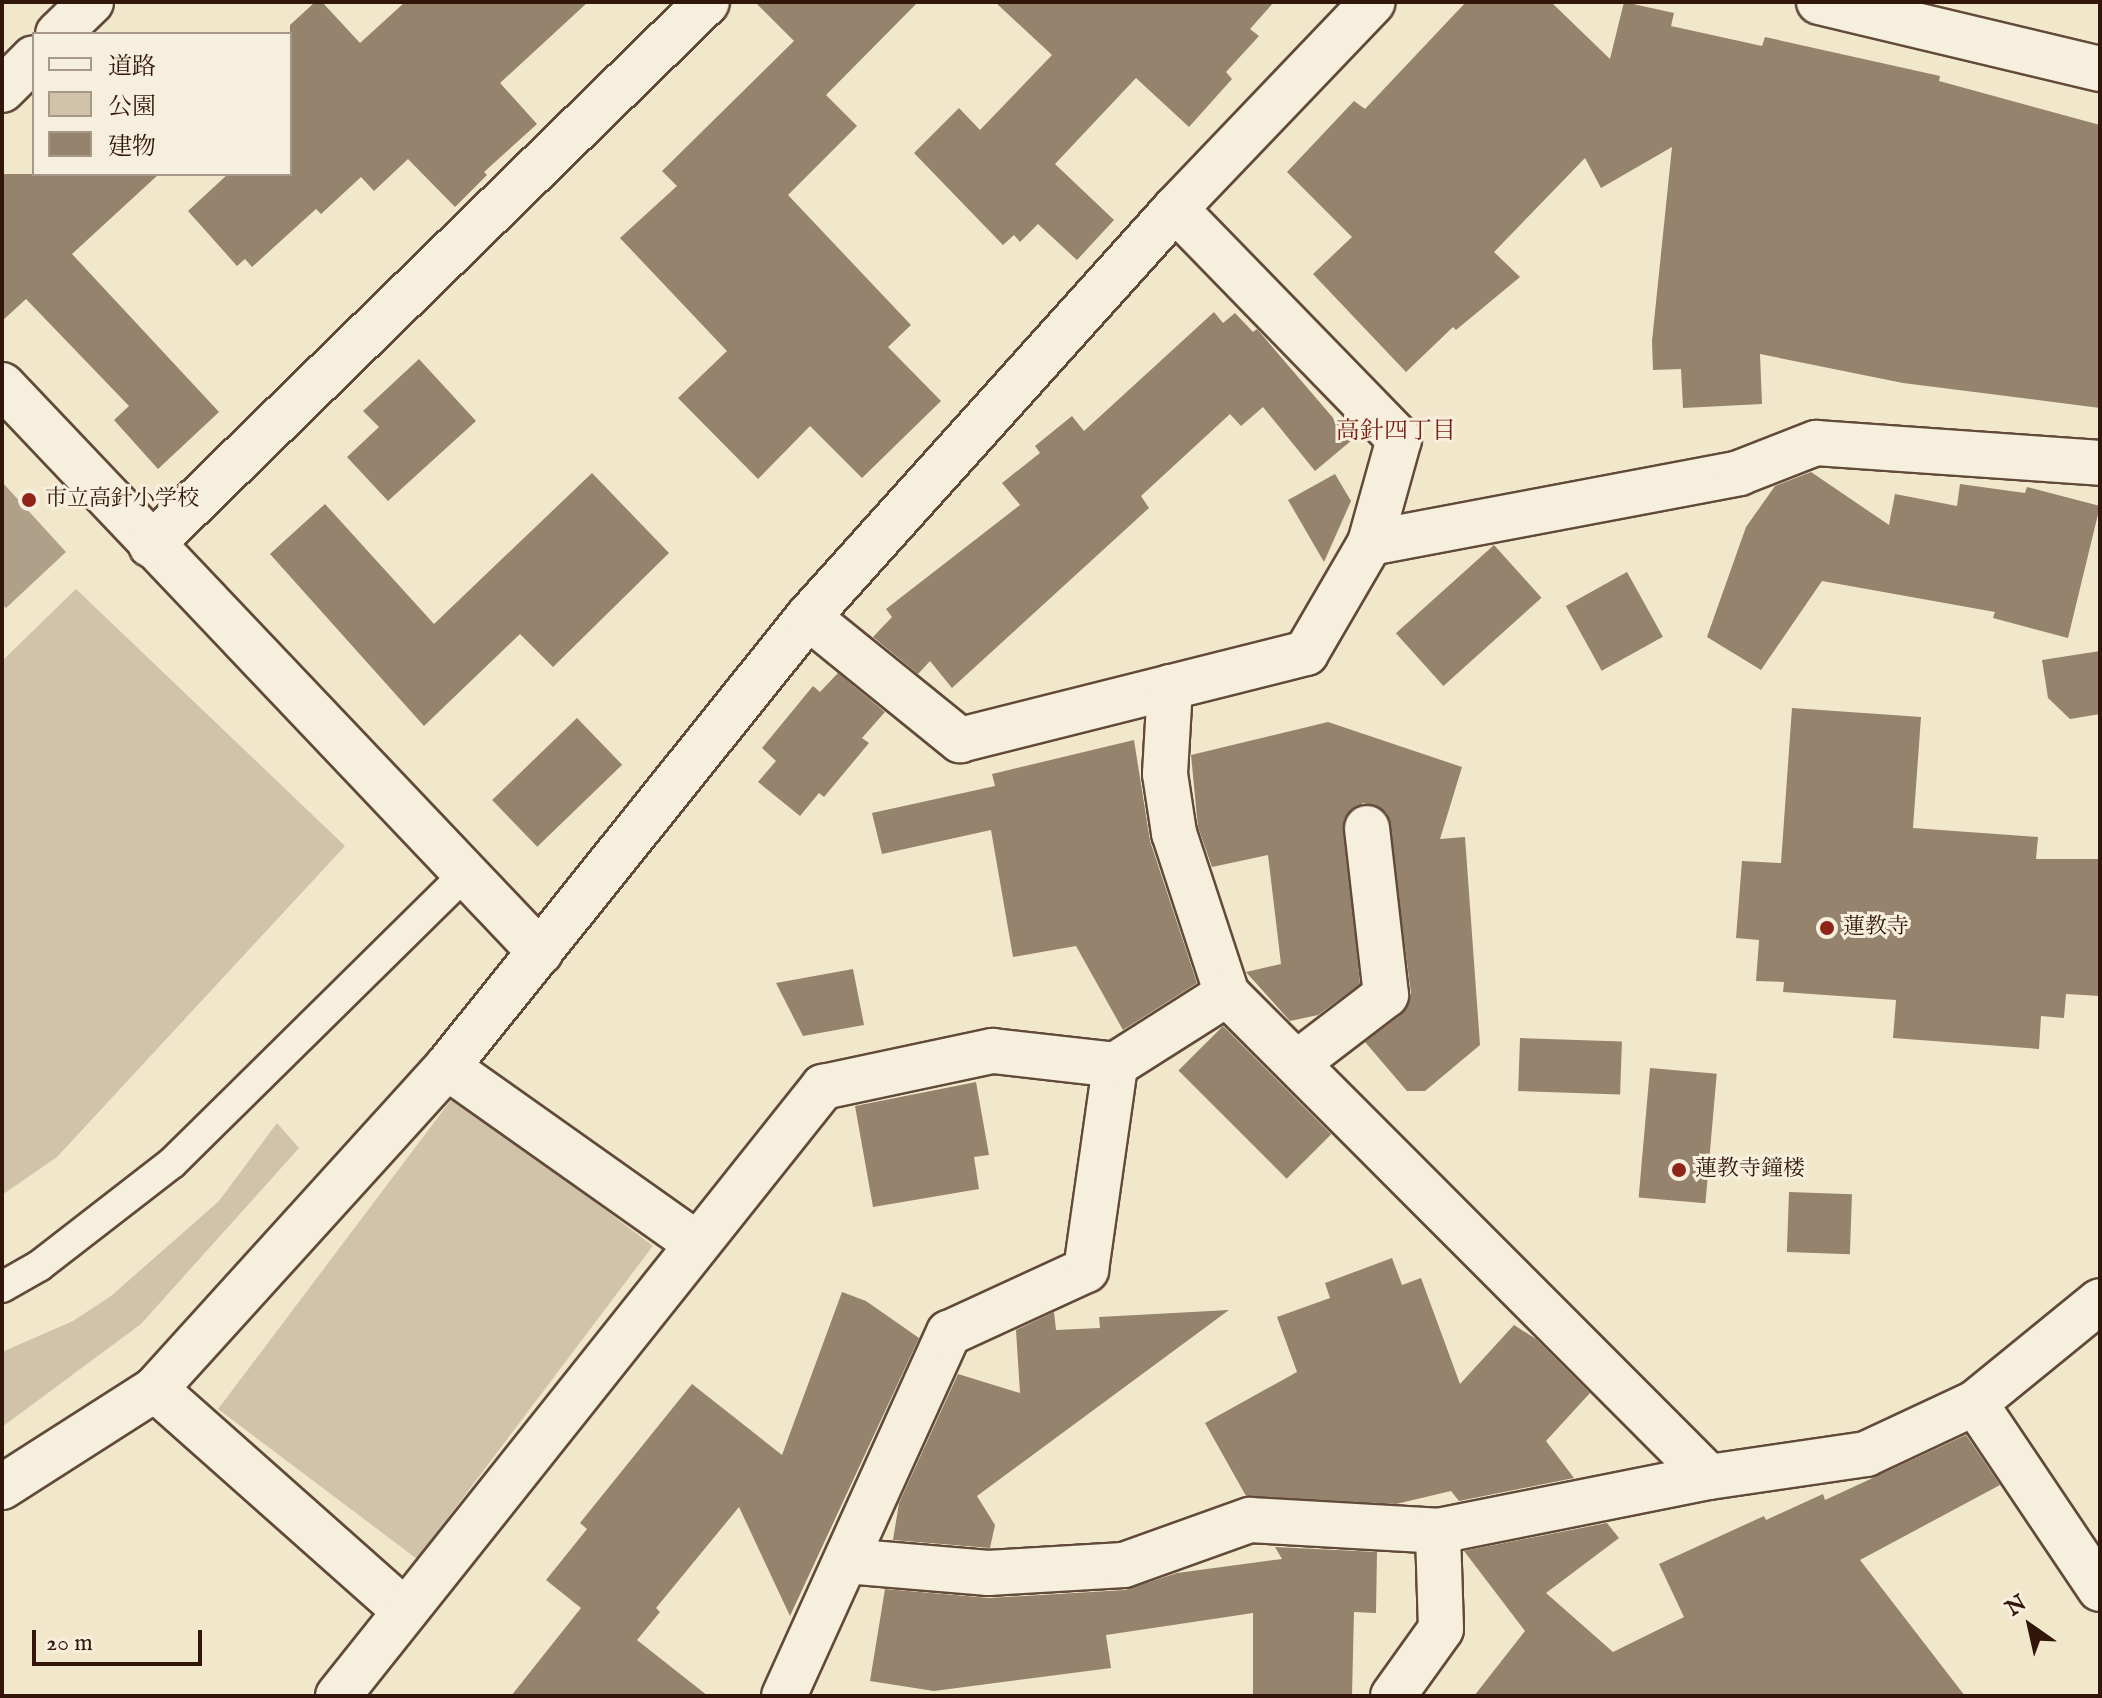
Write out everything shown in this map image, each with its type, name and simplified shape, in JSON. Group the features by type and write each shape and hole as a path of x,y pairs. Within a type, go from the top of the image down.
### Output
{"street":[{"path":"60,32 91,2"},
{"path":"151,545 707,2"},
{"path":"2,1487 155,1389 447,1067 808,617 1175,209 1373,2"},
{"path":"1819,2 2100,69"},
{"path":"2,90 32,60"},
{"path":"808,617 960,740 1306,653 1370,543 1399,439 1175,209"},
{"path":"2,385 540,952"},
{"path":"1370,543 1739,473 1816,443 2100,463"},
{"path":"1170,687 1165,774 1174,833 1227,994 1709,1477"},
{"path":"1297,1063 1386,995 1367,828"},
{"path":"338,1696 403,1609 823,1087 993,1051 1115,1065 1227,994"},
{"path":"784,1696 949,1333 1086,1270 1115,1065"},
{"path":"447,1067 696,1243"},
{"path":"846,1561 988,1573 1124,1565 1250,1520 1438,1531 1709,1477 1866,1454 1975,1403 2100,1301"},
{"path":"155,1389 403,1609"},
{"path":"1975,1403 2100,1589"},
{"path":"1393,1696 1441,1629 1438,1531"}],"lane":[{"path":"2,1287 39,1266 172,1163 465,874"}],"green space":[{"path":"76,589 345,846 57,1157 2,1195 2,661"},
{"path":"454,1096 653,1246 417,1559 218,1409"},
{"path":"277,1123 299,1148 141,1324 2,1427 2,1352 73,1321 111,1296 219,1201"}],"shaded area":[{"path":"2,482 66,552 6,608 2,604"}],"building":[{"path":"315,2 322,2 360,43 405,2 588,2 500,83 537,124 484,172 487,175 455,207 408,159 374,191 361,177 321,214 316,209 252,267 245,259 237,266 188,211 226,176 292,176 290,25"},
{"path":"755,2 918,2 826,95 857,126 788,195 911,325 888,347 941,401 862,478 810,426 758,479 678,398 727,351 620,238 677,186 662,171 794,41"},
{"path":"995,2 1274,2 1250,29 1259,36 1226,72 1232,79 1189,127 1136,78 1055,164 1114,220 1077,260 1038,224 1020,242 1014,235 1003,245 914,153 959,108 980,130 1052,55"},
{"path":"1466,2 1551,2 1610,59 1624,2 1674,13 1671,26 1762,46 1765,37 1940,76 1939,81 2100,125 2100,408 1903,383 1760,354 1762,404 1683,408 1681,369 1653,370 1652,341 1672,147 1601,188 1585,158 1494,252 1520,277 1456,330 1453,327 1406,372 1313,274 1352,237 1287,172 1354,101 1365,109"},
{"path":"2,174 157,176 72,254 219,412 158,469 114,420 129,406 26,299 2,321"},
{"path":"1214,312 1223,323 1235,313 1253,332 1257,329 1352,440 1315,471 1263,407 1241,426 1230,414 1141,496 1149,508 952,688 930,661 918,674 873,637 892,617 886,609 1020,505 1002,483 1040,453 1035,446 1072,416 1084,431"},
{"path":"419,359 476,421 388,501 347,457 379,427 363,411"},
{"path":"1811,472 1889,525 1895,494 1957,506 1960,484 2025,493 2027,487 2100,506 2068,638 1993,618 1995,612 1822,581 1761,670 1707,637 1746,527 1775,486"},
{"path":"592,473 669,553 553,667 520,634 424,726 270,554 325,504 434,624"},
{"path":"1335,474 1351,501 1324,562 1288,500"},
{"path":"1494,545 1542,598 1443,686 1396,633"},
{"path":"1627,572 1663,637 1602,671 1566,606"},
{"path":"2100,651 2100,714 2070,719 2048,698 2042,660"},
{"path":"838,673 885,712 862,738 869,743 824,797 819,793 800,816 758,782 776,761 762,748 813,686 820,692"},
{"path":"1792,708 1921,717 1913,828 2038,837 2036,859 2100,859 2100,996 2066,994 2064,1018 2041,1016 2039,1049 1893,1038 1896,1000 1783,992 1784,982 1756,981 1759,940 1736,938 1742,861 1781,863"},
{"path":"577,718 622,765 537,847 492,800"},
{"path":"1328,722 1462,767 1440,839 1465,837 1480,1045 1425,1091 1407,1091 1365,1042 1402,1014 1411,993 1387,813 1363,803 1344,819 1360,984 1318,1015 1290,1021 1246,972 1281,964 1268,855 1212,867 1198,827 1191,755"},
{"path":"1134,740 1150,841 1197,983 1123,1030 1076,946 1013,957 991,830 882,854 872,813 995,786 992,774"},
{"path":"853,969 864,1025 803,1036 776,983"},
{"path":"1223,1026 1331,1134 1287,1179 1178,1071"},
{"path":"1520,1038 1622,1042 1620,1095 1518,1091"},
{"path":"1650,1068 1717,1074 1705,1203 1639,1198"},
{"path":"976,1082 989,1155 974,1157 979,1189 873,1207 855,1106"},
{"path":"1789,1192 1852,1194 1850,1254 1787,1252"},
{"path":"1392,1258 1402,1285 1421,1278 1460,1384 1514,1325 1536,1339 1590,1393 1546,1441 1574,1478 1459,1501 1451,1491 1396,1504 1246,1496 1205,1423 1297,1372 1277,1317 1330,1298 1325,1283"},
{"path":"842,1292 866,1301 919,1338 790,1616 739,1507 656,1608 660,1612 637,1640 708,1696 511,1696 581,1608 546,1580 587,1529 580,1523 692,1384 782,1455"},
{"path":"1229,1310 977,1496 995,1525 990,1548 893,1540 899,1503 958,1374 1020,1393 1016,1330 1054,1312 1056,1330 1100,1328 1099,1317"},
{"path":"1966,1435 2000,1485 1860,1560 1965,1696 1474,1696 1525,1631 1464,1551 1607,1523 1619,1538 1546,1593 1613,1652 1684,1617 1659,1564 1764,1516 1766,1520 1823,1494 1825,1500"},
{"path":"1275,1547 1377,1552 1376,1613 1354,1612 1352,1696 1253,1696 1253,1613 1106,1635 1111,1668 934,1691 870,1681 885,1589 989,1598 1125,1590 1177,1573 1282,1559"}],"place":[{"name":"市立高針小学校","path":"29,500"},
{"name":"蓮教寺","path":"1827,928"},
{"name":"蓮教寺鐘楼","path":"1679,1170"}],"district":[{"name":"高針四丁目","path":"1396,432"}]}
